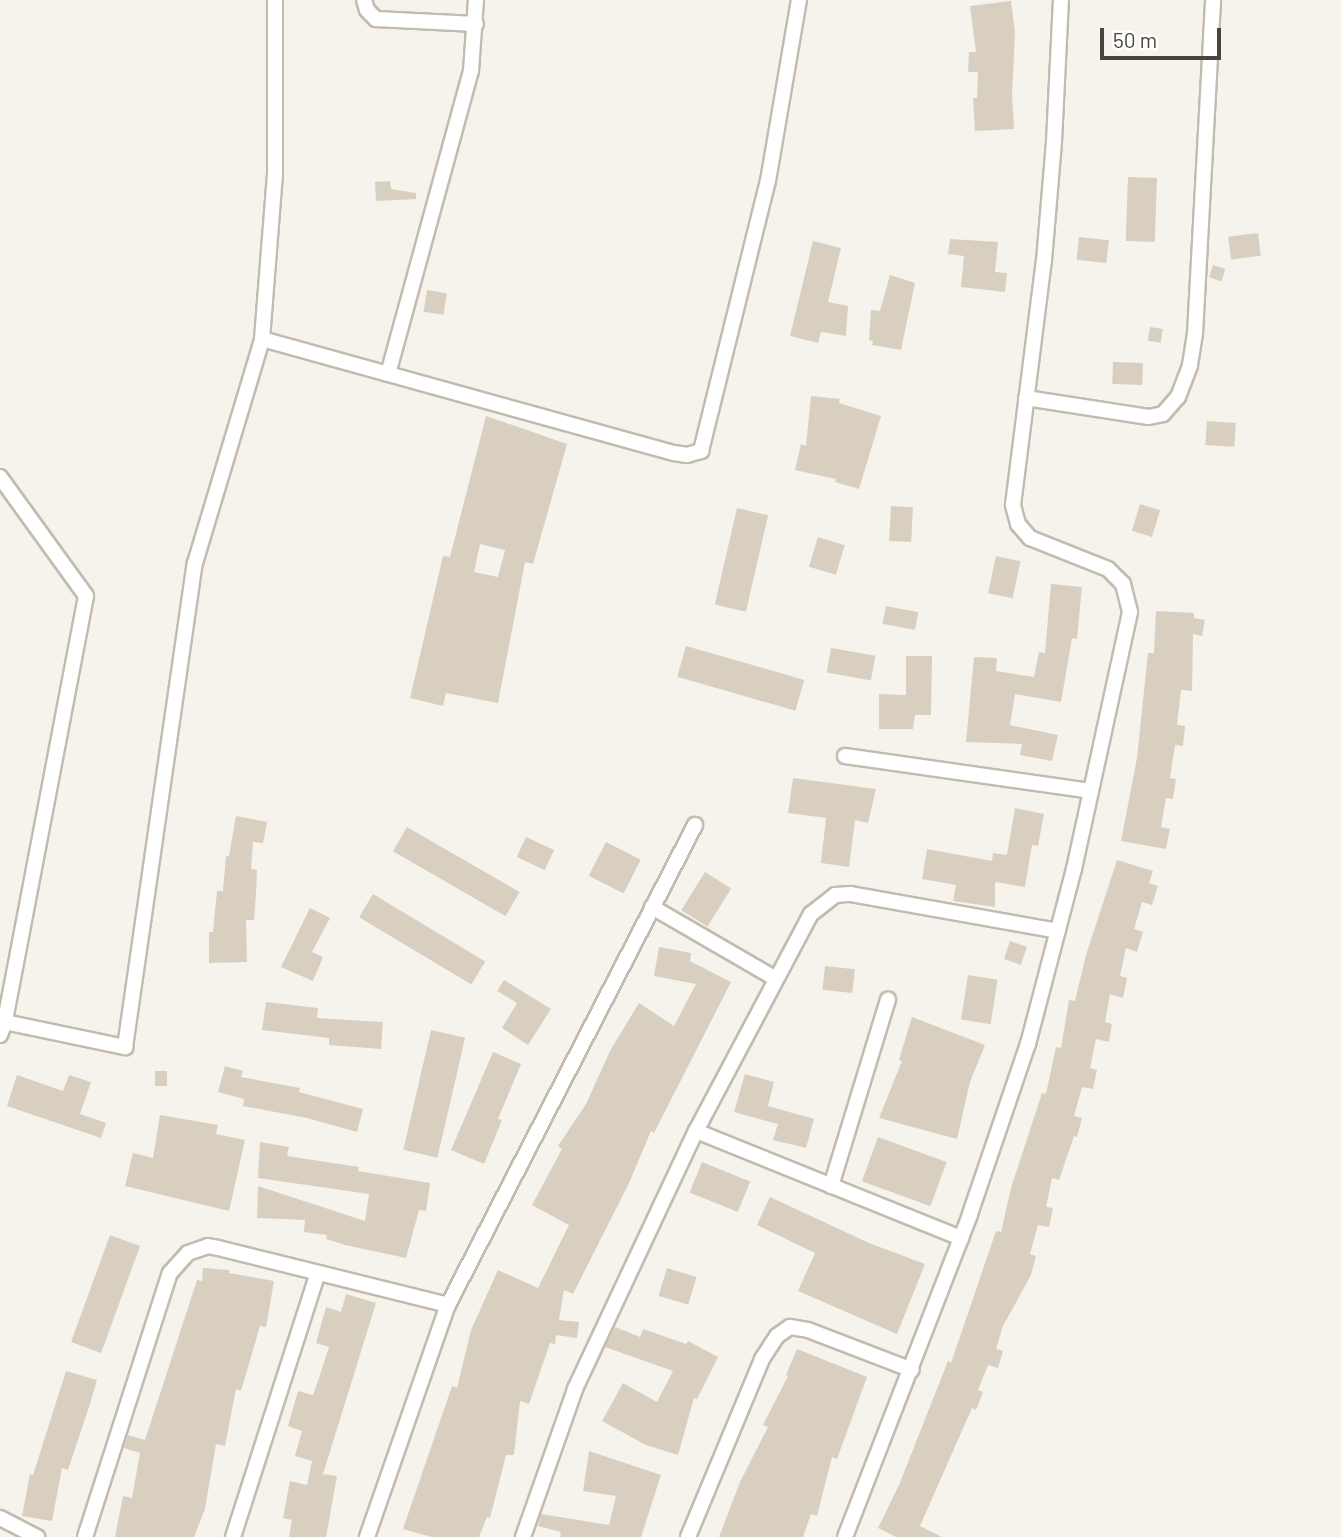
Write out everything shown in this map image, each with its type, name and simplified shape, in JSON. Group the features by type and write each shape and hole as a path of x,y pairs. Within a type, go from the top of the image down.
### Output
{"street":[{"path":"0,477 86,596 2,1028 125,1046 195,563 262,339 275,174 275,0"},
{"path":"364,0 367,10 376,19 476,24"},
{"path":"388,374 471,71 476,0"},
{"path":"262,339 674,453 687,455 701,451 768,181 799,0"},
{"path":"845,1537 961,1238 1028,1044 1091,792 1130,612 1123,584 1108,569 1030,538 1018,524 1013,505 1044,261 1054,142 1061,0"},
{"path":"1026,398 1149,417 1163,414 1178,397 1190,365 1195,334 1213,0"},
{"path":"845,756 1091,792"},
{"path":"368,1537 448,1305 695,825"},
{"path":"523,1537 575,1389 696,1131 811,914 835,895 851,894 1058,931"},
{"path":"652,907 776,979"},
{"path":"831,1186 888,999"},
{"path":"696,1131 961,1238"},
{"path":"85,1537 170,1273 188,1253 208,1246 448,1305"},
{"path":"233,1537 318,1273"},
{"path":"688,1537 762,1359 777,1336 790,1327 808,1329 912,1370"},
{"path":"0,1518 37,1537"}],"building":[{"path":"1011,1 1015,32 1012,96 1014,129 975,131 973,98 977,98 978,72 968,72 969,52 976,52 970,6"},
{"path":"1128,177 1157,178 1155,242 1126,241"},
{"path":"390,181 391,189 416,193 416,199 376,201 375,182"},
{"path":"1258,233 1261,256 1231,259 1228,237"},
{"path":"1079,237 1109,240 1106,263 1077,260"},
{"path":"950,239 998,242 995,272 1007,273 1005,292 961,287 964,256 948,254"},
{"path":"813,241 841,248 828,302 848,306 846,336 821,332 818,343 790,336"},
{"path":"1213,265 1225,269 1221,281 1209,277"},
{"path":"890,275 915,283 901,350 872,345 873,341 869,340 871,310 880,311"},
{"path":"427,290 447,293 443,315 424,312"},
{"path":"1150,327 1163,329 1161,343 1148,341"},
{"path":"1113,362 1143,363 1142,385 1112,384"},
{"path":"811,396 840,399 839,403 881,416 859,489 835,482 836,479 795,470 801,444 806,446"},
{"path":"486,416 567,444 533,564 525,562 498,703 446,693 443,706 410,698 443,556 450,557","holes":["480,544 505,550 498,577 474,572"]},
{"path":"1207,421 1236,423 1234,447 1205,445"},
{"path":"1140,504 1160,510 1152,537 1132,531"},
{"path":"891,506 913,507 911,542 889,541"},
{"path":"737,508 768,515 746,612 715,604"},
{"path":"818,537 845,545 836,575 809,567"},
{"path":"996,556 1020,561 1013,598 988,593"},
{"path":"1051,584 1082,587 1077,639 1072,638 1061,702 1015,694 1010,725 1058,735 1052,761 1020,755 1022,744 966,742 974,657 997,658 996,671 1034,677 1039,652 1045,653"},
{"path":"886,606 918,612 915,630 883,624"},
{"path":"1156,611 1194,613 1194,618 1205,620 1202,636 1193,634 1192,691 1181,690 1177,725 1185,726 1183,746 1175,745 1170,778 1176,779 1173,799 1166,798 1161,827 1170,829 1166,849 1121,841 1137,758 1148,653 1154,653"},
{"path":"686,646 804,680 795,711 677,677"},
{"path":"831,648 875,656 871,680 827,673"},
{"path":"906,656 932,656 931,715 915,715 913,729 879,729 879,694 906,695"},
{"path":"793,778 876,789 868,823 855,820 849,867 821,863 826,818 788,813"},
{"path":"1015,808 1044,814 1038,846 1032,845 1025,887 995,882 995,907 953,901 956,885 922,879 927,849 992,861 993,853 1007,855"},
{"path":"236,816 267,822 263,843 253,842 251,869 257,870 256,894 254,920 246,920 247,962 209,963 209,932 213,932 217,891 223,891 226,856 229,856"},
{"path":"407,827 520,892 506,916 393,851"},
{"path":"526,837 554,850 545,870 517,857"},
{"path":"606,842 641,860 623,894 589,876"},
{"path":"1117,860 1153,871 1149,883 1158,886 1152,905 1142,902 1134,929 1143,932 1137,952 1126,948 1120,976 1127,978 1123,998 1110,994 1105,1022 1112,1024 1109,1042 1096,1039 1090,1068 1097,1070 1093,1089 1082,1087 1074,1116 1082,1118 1077,1137 1074,1136 1059,1180 1052,1178 1046,1207 1053,1208 1049,1227 1038,1225 1030,1254 1036,1256 1031,1275 1003,1326 996,1349 1003,1351 998,1368 988,1365 978,1390 983,1392 976,1410 972,1408 920,1526 942,1537 896,1537 878,1528 899,1485 948,1361 951,1363 996,1231 1001,1232 1011,1188 1042,1093 1046,1094 1056,1047 1061,1048 1069,1000 1075,1001 1086,955"},
{"path":"705,872 731,888 707,927 681,910"},
{"path":"373,894 485,961 471,985 359,917"},
{"path":"310,908 330,918 312,952 323,957 313,981 281,967"},
{"path":"1010,941 1027,947 1021,965 1004,959"},
{"path":"659,947 691,953 690,961 731,982 654,1133 651,1131 629,1183 573,1294 564,1290 559,1320 579,1322 577,1338 556,1335 555,1344 550,1343 529,1404 520,1401 514,1455 506,1455 490,1518 487,1517 479,1537 432,1537 403,1529 452,1386 457,1388 471,1330 498,1270 538,1288 569,1225 532,1205 562,1149 558,1146 586,1104 610,1051 639,1003 674,1026 696,984 654,976"},
{"path":"825,966 855,969 852,993 822,990"},
{"path":"968,975 998,980 991,1024 961,1019"},
{"path":"504,980 551,1009 528,1045 502,1028 517,1003 497,991"},
{"path":"266,1002 318,1008 317,1018 383,1022 381,1049 329,1045 329,1038 262,1030"},
{"path":"912,1017 985,1045 970,1082 957,1139 879,1118 902,1061 899,1060"},
{"path":"431,1030 465,1038 437,1158 403,1150"},
{"path":"493,1052 521,1064 498,1119 502,1120 484,1164 451,1150"},
{"path":"225,1066 243,1071 241,1077 300,1088 299,1092 363,1109 357,1132 307,1118 243,1106 244,1099 218,1092"},
{"path":"155,1071 167,1071 167,1086 155,1086"},
{"path":"745,1074 774,1082 768,1106 814,1119 806,1148 773,1140 778,1124 734,1112"},
{"path":"17,1075 63,1091 69,1075 91,1082 80,1114 106,1123 101,1138 7,1106"},
{"path":"160,1115 218,1125 216,1134 245,1140 229,1211 125,1186 133,1153 153,1158"},
{"path":"878,1137 947,1162 931,1206 862,1181"},
{"path":"260,1142 289,1147 287,1156 359,1167 358,1171 430,1183 426,1211 419,1210 406,1258 345,1245 326,1239 327,1235 304,1232 305,1220 257,1218 258,1186 365,1221 369,1194 258,1178"},
{"path":"702,1162 750,1181 738,1212 690,1193"},
{"path":"770,1197 869,1243 925,1264 897,1334 798,1291 815,1253 757,1225"},
{"path":"110,1235 140,1246 101,1353 71,1342"},
{"path":"203,1268 229,1270 229,1273 274,1281 266,1327 260,1326 241,1391 236,1389 225,1446 216,1444 205,1509 194,1537 115,1537 123,1496 132,1498 140,1453 124,1448 128,1435 145,1440 197,1280 202,1281"},
{"path":"667,1268 697,1277 688,1305 659,1296"},
{"path":"346,1294 376,1303 323,1474 337,1476 326,1537 289,1537 292,1520 283,1518 290,1481 307,1485 312,1461 295,1456 302,1431 288,1426 298,1391 313,1395 329,1347 316,1343 326,1307 341,1312"},
{"path":"615,1327 640,1337 643,1329 686,1344 688,1341 718,1357 697,1399 694,1398 678,1455 646,1445 602,1421 623,1383 657,1402 673,1371 605,1347"},
{"path":"797,1349 867,1377 837,1459 832,1457 817,1516 811,1514 803,1537 719,1537 740,1482 768,1427 763,1425 788,1376 786,1375"},
{"path":"66,1371 97,1380 89,1407 68,1470 62,1468 52,1521 22,1516 30,1474 33,1475"},
{"path":"589,1451 661,1475 641,1537 560,1537 561,1532 538,1526 541,1514 609,1525 616,1496 583,1491"}]}
